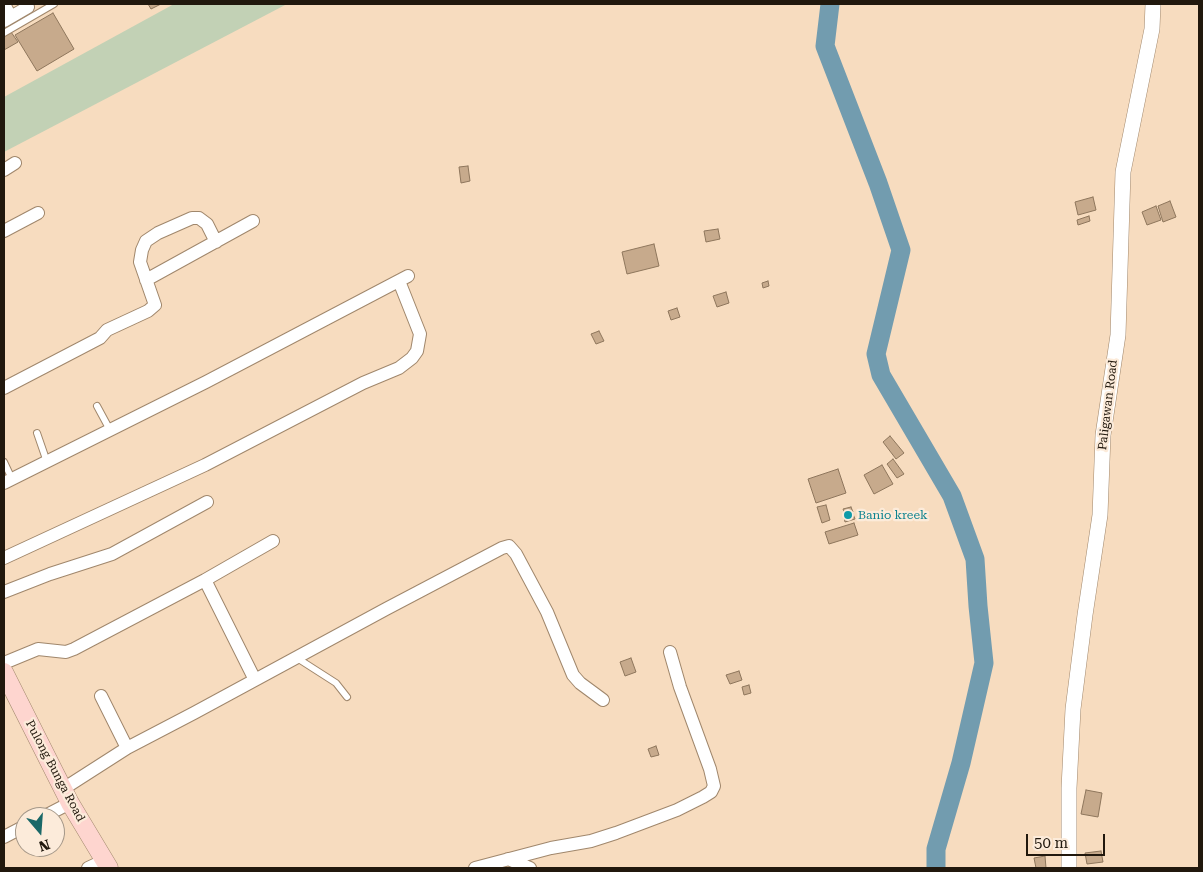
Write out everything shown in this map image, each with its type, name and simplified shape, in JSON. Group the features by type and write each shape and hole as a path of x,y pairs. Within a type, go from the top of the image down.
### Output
{"main road":[{"name":"Pulong Bunga Road","path":"5,674 67,796 107,864"}],"street":[{"path":"4,4 7,19 28,7"},
{"name":"Paligawan Road","path":"1069,868 1069,788 1073,709 1100,515 1102,435 1118,335 1123,172 1152,29 1153,4"},
{"path":"4,231 38,213"},
{"path":"4,388 100,338 107,330 155,306 140,262 146,241 158,233 192,218 200,218 207,224 216,242"},
{"path":"146,280 253,222"},
{"path":"4,558 205,465 362,383 398,368 412,358 417,350 420,334 403,278 206,382 8,481"},
{"path":"4,592 50,574 112,554 208,502"},
{"path":"5,674 38,649 66,652 74,649 205,580 273,541"},
{"path":"54,807 126,748 386,609 509,546 516,554 544,605 573,675 580,683 603,700"},
{"path":"205,580 256,680"},
{"path":"475,868 551,848 591,841 616,833 677,810 711,792 714,786 710,770 680,687 670,652"},
{"path":"101,696 126,748"},
{"path":"4,838 15,832"},
{"path":"508,859 530,868"},
{"path":"88,868 107,864"}],"lane":[{"path":"4,33 54,4"},
{"path":"98,406 110,430"},
{"path":"37,434 47,462"},
{"path":"4,462 8,481"},
{"path":"296,658 336,683 347,697"}],"green space":[{"path":"174,4 287,4 4,152 4,97"}],"building":[{"path":"148,4 161,4 151,9"},
{"path":"53,13 74,49 37,71 15,35"},
{"path":"11,32 18,42 4,50 4,36"},
{"path":"468,166 470,181 461,183 459,167"},
{"path":"1093,197 1096,210 1078,215 1075,202"},
{"path":"1170,201 1176,217 1163,222 1158,206"},
{"path":"1156,206 1161,220 1147,225 1142,212"},
{"path":"1089,216 1090,221 1078,225 1077,220"},
{"path":"718,229 720,239 706,242 704,231"},
{"path":"654,244 659,266 627,274 622,252"},
{"path":"768,281 769,286 763,288 762,283"},
{"path":"726,292 729,303 717,307 713,296"},
{"path":"677,308 680,317 671,320 668,311"},
{"path":"599,331 604,341 596,344 591,334"},
{"path":"890,436 904,453 896,459 883,442"},
{"path":"893,459 904,474 897,478 887,464"},
{"path":"882,465 893,484 874,494 864,475"},
{"path":"838,469 846,493 816,503 808,479"},
{"path":"826,505 830,520 822,523 817,507"},
{"path":"851,507 853,512 845,514 843,509"},
{"path":"853,514 855,519 845,522 844,517"},
{"path":"854,523 858,535 829,544 825,532"},
{"path":"631,658 636,672 625,676 620,662"},
{"path":"739,671 742,680 730,684 726,675"},
{"path":"749,685 751,693 744,695 742,687"},
{"path":"656,746 659,755 651,757 648,749"},
{"path":"1086,790 1102,793 1098,817 1081,814"},
{"path":"1101,851 1103,862 1087,864 1085,853"},
{"path":"1045,856 1046,868 1036,868 1034,858"}],"waterway":[{"path":"830,4 825,46 878,183 901,250 876,354 881,375 952,496 975,559 984,663 961,763 936,849 936,868"}],"place":[{"name":"Banio kreek","path":"848,515"}]}
